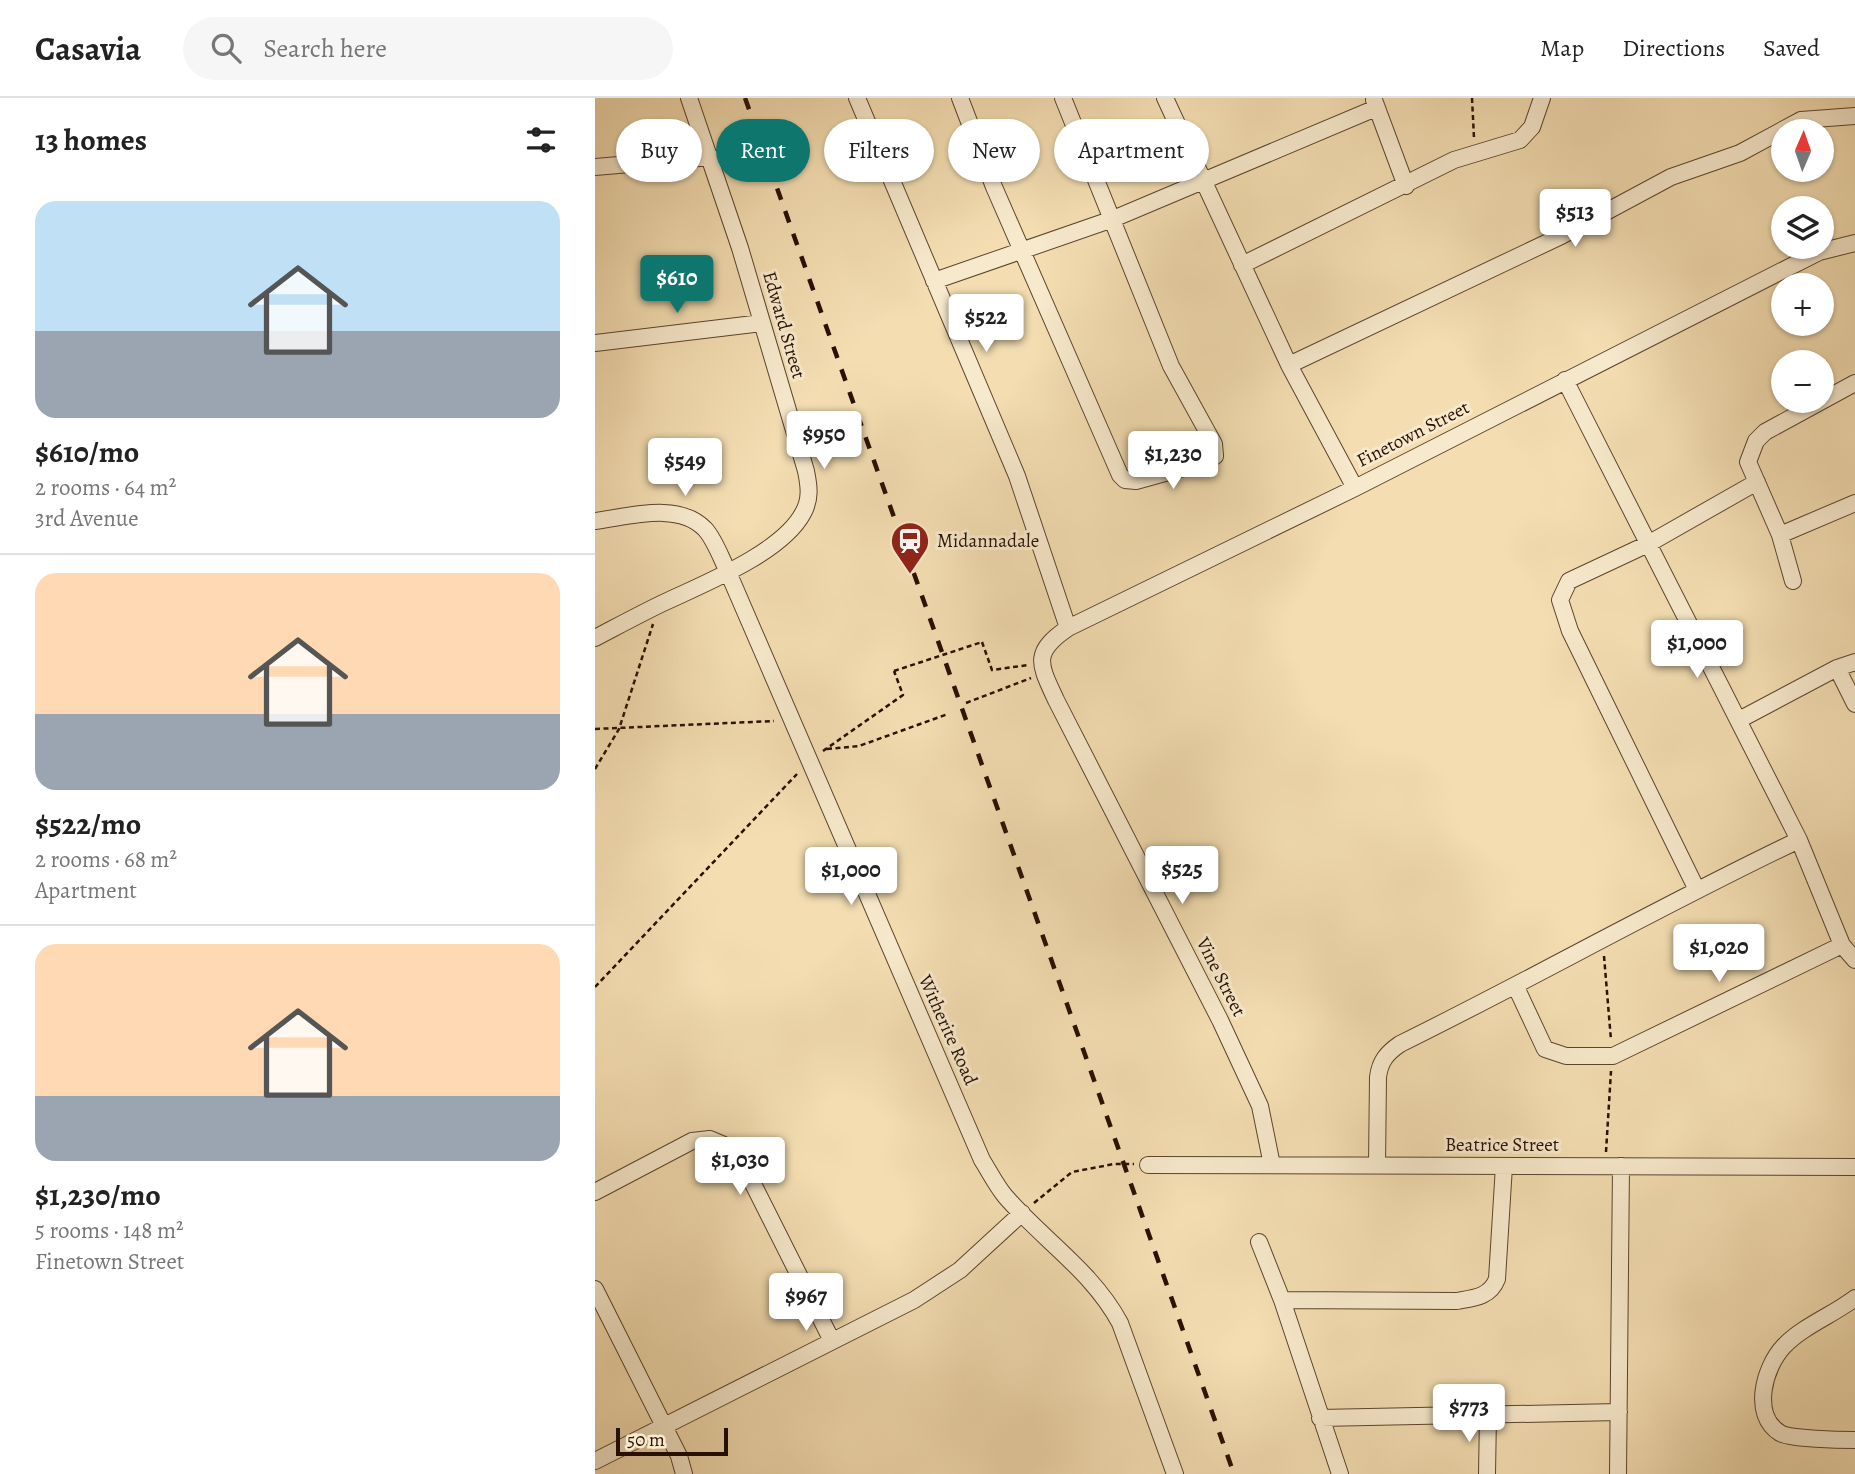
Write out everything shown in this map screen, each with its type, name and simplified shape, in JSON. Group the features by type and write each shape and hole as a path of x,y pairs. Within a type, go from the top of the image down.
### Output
{"street":[{"name":"Edward Street","path":"595,638 728,572 790,531 804,512 809,494 806,471 762,324 711,157 689,98"},
{"path":"857,98 1017,476 1068,628"},
{"path":"960,98 994,187 1103,439 1125,480 1136,481 1208,461 1215,456 1214,444 1171,366 1063,98"},
{"path":"1166,98 1176,119"},
{"path":"1242,265 1454,160 1525,136 1532,127 1542,98"},
{"path":"1209,178 1375,103 1406,186"},
{"path":"1289,365 1561,236 1671,177 1740,153 1801,120 1855,116"},
{"path":"595,167 711,157"},
{"path":"934,281 1113,219 1200,182"},
{"path":"1206,182 1289,365 1355,488"},
{"name":"Finetown Street","path":"1042,668 1042,653 1051,641 1068,628 1355,488 1819,252 1855,243"},
{"path":"595,343 762,324"},
{"path":"1565,380 1799,840 1842,945 1855,960"},
{"path":"1793,581 1780,535 1748,462 1756,441 1765,432 1855,383"},
{"path":"1696,888 1570,631 1560,600 1569,580 1648,544 1757,482"},
{"path":"1780,535 1855,503"},
{"name":"Witherite Road","path":"595,521 668,513 697,522 709,534 728,572 982,1160 1004,1194 1079,1267 1112,1308 1120,1323 1175,1474"},
{"path":"1739,720 1837,668 1855,662"},
{"name":"Vine Street","path":"1042,668 1260,1106 1272,1165"},
{"path":"1837,668 1855,704"},
{"path":"1377,1165 1378,1077 1380,1065 1387,1053 1696,888 1799,840"},
{"path":"1515,987 1545,1049 1566,1056 1613,1056 1842,945"},
{"path":"595,1192 692,1141 710,1139 736,1150 832,1340"},
{"name":"Beatrice Street","path":"1148,1165 1855,1167"},
{"path":"1282,1300 1457,1301 1485,1295 1494,1288 1497,1279 1504,1166"},
{"path":"1618,1474 1621,1166"},
{"path":"595,1461 914,1300 952,1276 1022,1213"},
{"path":"1259,1242 1282,1300 1340,1474"},
{"path":"595,1289 664,1426 684,1474"},
{"path":"1855,1298 1783,1347 1764,1387 1763,1398 1771,1425 1782,1435 1855,1440"},
{"path":"1320,1418 1619,1412"},
{"path":"1487,1474 1488,1415"}],"path":[{"path":"1472,98 1476,151"},
{"path":"595,769 618,729 660,604"},
{"path":"595,988 809,761 903,695 894,671 982,642 992,670 1042,668"},
{"path":"966,703 1042,668"},
{"path":"826,749 859,746 948,714"},
{"path":"595,729 792,720"},
{"path":"1022,1213 1072,1172 1123,1163 1148,1165"}],"railway":[{"path":"745,98 1234,1474"}],"place":[{"name":"Midannadale","path":"910,575"}]}
